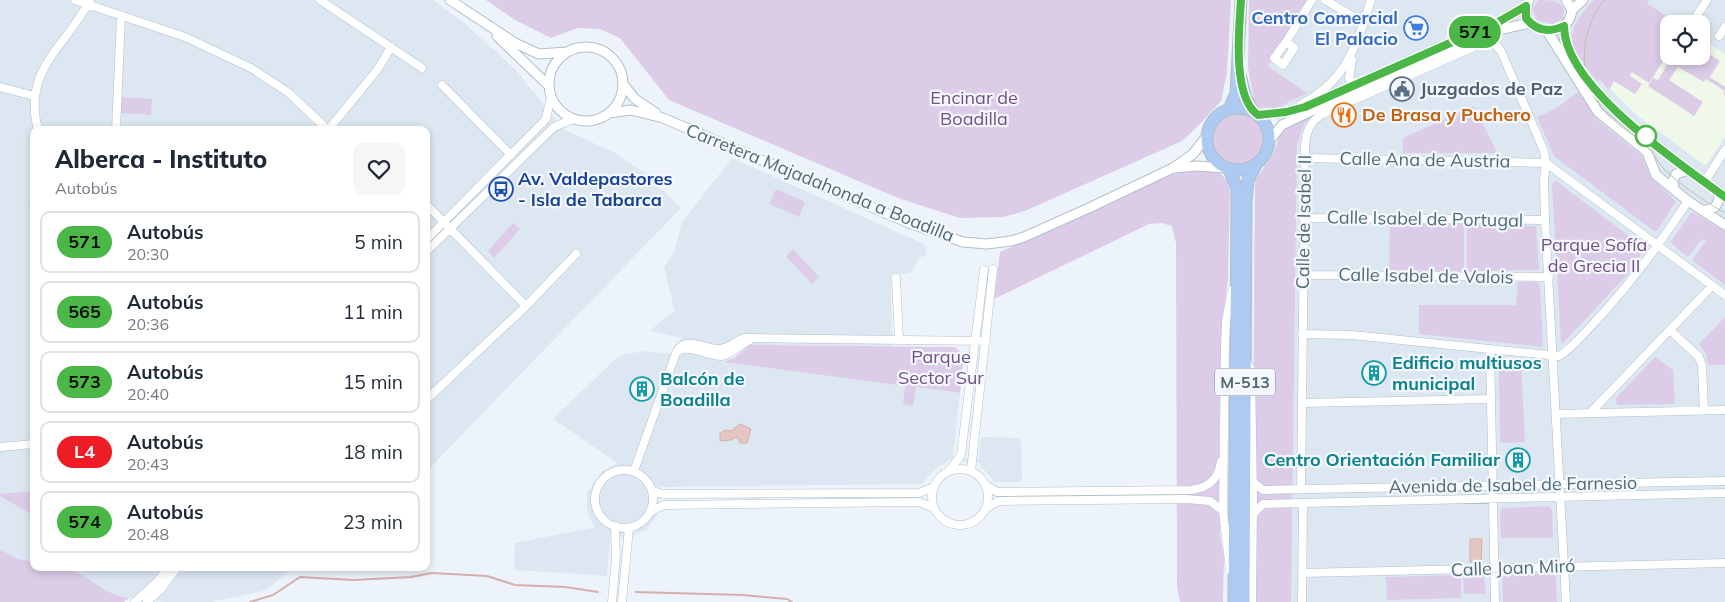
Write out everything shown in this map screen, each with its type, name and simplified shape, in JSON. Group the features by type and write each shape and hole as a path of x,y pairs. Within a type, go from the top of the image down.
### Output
{"main road":[{"path":"1229,109 1236,93 1239,66 1241,0"},
{"path":"1239,66 1242,85 1255,113 1267,129 1269,140"},
{"path":"1207,136 1212,122 1219,114 1229,109 1241,108 1255,113"},
{"name":"M-513","path":"1207,136 1209,152 1216,161 1227,168 1237,188 1234,596"},
{"name":"M-513","path":"1244,602 1246,203 1248,180 1256,165 1265,154 1269,140"},
{"path":"1227,168 1243,170 1256,165"}],"street":[{"path":"75,0 89,2 122,17 185,38 250,68 289,93 324,126"},
{"path":"320,0 422,68"},
{"path":"450,0 515,43 539,54 567,52 583,48 599,50 616,64 621,73 621,95 609,113 592,121 573,119 564,114 551,97"},
{"path":"1286,42 1312,0"},
{"path":"1325,0 1364,23"},
{"path":"1358,82 1352,82 1349,76 1356,46 1371,0"},
{"path":"1566,0 1572,10"},
{"path":"1547,31 1564,26 1571,17 1572,10 1582,0"},
{"path":"1698,15 1707,0"},
{"path":"38,126 34,96 42,70 89,2"},
{"path":"1527,3 1526,18 1530,23 1547,31 1598,112 1647,152 1653,171 1688,201 1725,225"},
{"path":"1255,113 1277,114 1305,107 1500,21 1527,3"},
{"path":"117,126 122,17"},
{"path":"480,21 529,64 549,86"},
{"path":"1269,140 1276,131 1293,119 1471,41 1511,26 1530,23"},
{"path":"1564,26 1567,48 1595,89 1616,112 1721,194 1717,204 1711,210 1704,211"},
{"path":"1719,36 1725,27"},
{"name":"Calle de Isabel II","path":"1461,53 1471,41"},
{"name":"Calle de Isabel II","path":"1301,490 1302,334 1307,131 1316,118 1486,42 1494,43 1498,46 1542,146 1546,164 1544,179 1545,220 1566,602"},
{"path":"1277,114 1300,105 1325,91 1342,71 1356,46"},
{"path":"331,126 378,69 391,47"},
{"path":"430,236 546,119 551,97 549,86 553,67 567,52"},
{"name":"Carretera Majadahonda a Boadilla","path":"622,84 635,99 663,118"},
{"path":"442,85 511,155"},
{"path":"0,87 34,96"},
{"name":"Carretera Majadahonda a Boadilla","path":"609,113 631,110 663,118 909,223 947,237 983,244 1024,237 1173,168 1193,154 1207,136"},
{"path":"430,248 554,127 573,119"},
{"path":"1705,181 1725,150"},
{"name":"Calle Ana de Austria","path":"1305,158 1546,164"},
{"path":"1546,164 1725,296"},
{"name":"Carretera Majadahonda a Boadilla","path":"1173,168 1197,166 1227,168"},
{"path":"1674,189 1673,181 1676,174 1688,170"},
{"path":"1302,334 1352,335 1553,357 1559,356 1571,347 1626,287 1659,246 1688,201"},
{"path":"430,208 526,306"},
{"name":"Calle Isabel de Portugal","path":"1304,218 1545,220"},
{"path":"1234,596 1224,538 1223,510 1226,321 1232,291 1237,233"},
{"path":"430,396 526,306 576,254"},
{"path":"971,471 971,454 986,341 993,269"},
{"path":"949,471 960,469 971,471 980,476 986,485 989,496 986,508 981,517 972,523 961,525 949,523 934,508 932,497 940,477 949,471 962,455 984,270"},
{"name":"Calle Isabel de Valois","path":"1303,275 1549,277"},
{"path":"896,278 899,339"},
{"path":"1590,413 1671,331 1712,286"},
{"path":"1671,331 1696,352 1701,362 1704,410"},
{"path":"634,471 676,353 679,348 688,343 720,349 730,347 743,338 986,341"},
{"path":"1490,350 1491,498 1495,602"},
{"path":"1245,360 1251,369 1253,482 1252,602"},
{"path":"1302,403 1490,399"},
{"path":"1556,414 1725,410"},
{"path":"986,485 997,492 1201,488 1215,479 1220,467 1224,443"},
{"path":"0,447 30,444"},
{"path":"625,469 634,471 649,482 652,491 654,502 650,512 641,523 629,528 615,526 600,516 596,507 597,489 608,474 625,469"},
{"name":"Avenida de Isabel de Farnesio","path":"1253,482 1263,490 1301,490 1725,481"},
{"path":"652,491 662,494 909,493 934,488"},
{"name":"Avenida de Isabel de Farnesio","path":"1253,514 1263,504 1725,493"},
{"path":"986,508 998,501 1187,499 1210,501 1223,510"},
{"path":"650,512 664,505 919,502 934,508"},
{"path":"1302,602 1303,503"},
{"path":"612,602 616,557 615,526"},
{"path":"622,602 629,528"},
{"name":"Calle Joan Miró","path":"1302,572 1725,563"},
{"path":"135,602 157,582 166,571"},
{"path":"147,602 161,589 175,571"}],"shaded area":[{"path":"0,0 433,0 462,21 515,69 563,129 615,153 646,174 681,208 430,468 430,126 30,126 30,214 24,204 30,214 30,561 15,558 0,549"},
{"path":"1271,0 1725,0 1725,602 1252,602 1255,180 1273,155 1279,136 1278,119 1259,112 1255,107"},
{"path":"1647,3 1665,15 1660,15 1660,65 1710,65 1710,44 1725,54 1725,137 1708,163 1704,165 1638,116 1599,79"},
{"path":"732,158 924,244 927,255 921,257 910,273 891,275 892,346 750,345 726,362 960,393 953,457 978,460 981,437 1021,438 1022,482 994,482 979,463 951,459 934,470 922,484 660,487 658,514 646,530 630,537 610,538 607,576 514,570 515,543 596,527 591,521 587,509 587,493 602,471 618,463 553,419 613,361 622,355 643,351 671,354 674,346 682,338 650,331 668,315 675,312 664,267 674,253 682,222"},
{"path":"740,424 751,429 747,443 740,443 738,438 720,441 720,433 725,430 731,431"},
{"path":"1470,539 1482,539 1481,562 1470,562"},
{"path":"74,571 289,571 267,590 212,602 165,602 118,597"}],"green space":[{"name":"Encinar de Boadilla","path":"486,0 1231,0 1227,72 1221,101 1182,141 1025,211 1003,217 960,218 898,198 669,100 620,38 600,29 578,28 551,38 515,20"},
{"path":"1249,0 1309,0 1268,66 1307,93 1277,108 1255,107 1248,68"},
{"path":"1539,0 1550,0 1562,6 1564,9 1562,19 1553,24 1537,20 1532,9"},
{"path":"1594,0 1649,0 1647,3 1665,15 1660,15 1661,65 1649,83 1632,72 1630,76 1642,84 1635,94 1614,81 1609,90 1599,79 1598,82 1580,60 1572,41 1576,23"},
{"path":"1710,55 1720,61 1710,77 1725,87 1725,91 1706,79 1704,82 1678,67 1669,80 1703,102 1694,116 1648,86 1653,78 1658,80 1667,65 1710,65"},
{"path":"1578,92 1600,122 1642,156 1651,178 1676,201 1657,231 1654,231 1554,156 1537,117 1555,109"},
{"path":"122,97 152,99 151,115 121,113"},
{"path":"1474,106 1497,153 1403,153 1403,138"},
{"path":"1317,113 1304,124 1297,145 1291,602 1252,602 1255,180 1273,155 1280,133 1284,129"},
{"path":"1243,114 1256,121 1262,129 1262,149 1256,157 1248,163 1233,164 1220,157 1214,149 1213,134 1220,121 1228,115"},
{"path":"1198,169 1219,172 1227,180 1230,191 1228,279 1221,332 1219,457 1216,466 1220,479 1220,534 1224,559 1223,602 1180,602 1177,587 1176,243 1172,226 1161,223 1149,224 994,299 1000,252 1169,175"},
{"name":"Parque Sofía de Grecia II","path":"1556,181 1645,248 1626,276 1563,343 1561,343 1552,184"},
{"path":"776,189 805,202 799,217 769,204"},
{"path":"1692,212 1725,231 1725,285 1692,260 1706,241 1702,239 1688,257 1672,244 1671,241"},
{"path":"513,223 520,229 494,258 488,251"},
{"path":"1390,224 1464,224 1464,271 1389,270"},
{"path":"1467,224 1536,226 1539,270 1467,271"},
{"path":"793,249 819,277 812,284 786,256"},
{"path":"1518,282 1537,282 1540,285 1543,347 1419,334 1419,305 1516,305"},
{"path":"1725,317 1725,365 1708,365 1706,354 1699,344"},
{"name":"Parque Sector Sur","path":"750,345 955,347 964,355 960,393 916,387 913,406 903,404 905,386 724,362 734,358"},
{"path":"1655,357 1673,370 1675,404 1617,405 1616,398"},
{"path":"1501,361 1521,362 1525,442 1500,443 1499,374"},
{"path":"30,491 30,514 0,496 0,494"},
{"path":"1548,506 1552,510 1553,538 1501,538 1500,512 1502,508"},
{"path":"0,549 15,558 30,561 30,571 73,571 107,591 129,598 124,602 0,602"},
{"path":"1505,574 1553,574 1556,577 1557,602 1503,602 1502,577"},
{"path":"1461,575 1461,598 1387,600 1386,577"},
{"path":"1463,575 1484,576 1486,594 1464,594"}],"waterway":[{"path":"250,602 273,595 300,577 354,580 411,577 432,573 487,576 515,585 565,587 598,592"},
{"path":"636,592 743,595 787,599 792,602"}],"tram line":[{"path":"1604,0 1595,13 1585,43 1584,59 1590,89 1608,115 1649,149 1663,168 1677,181 1725,213"}],"bus line":[{"name":"571","path":"1241,0 1239,66 1246,98 1253,112 1258,115 1286,112 1305,107 1358,82 1512,16 1526,6 1526,18 1535,27 1547,31 1564,26 1565,42 1577,66 1616,112 1675,160 1725,197"}],"place":[{"name":"Centro Comercial El Palacio","path":"1416,28"},
{"name":"Juzgados de Paz","path":"1402,89"},
{"name":"De Brasa y Puchero","path":"1344,115"},
{"name":"Av. Valdepastores - Isla de Tabarca","path":"501,189"},
{"name":"Edificio multiusos municipal","path":"1374,373"},
{"name":"Balcón de Boadilla","path":"642,389"},
{"name":"Centro Orientación Familiar","path":"1518,460"}]}
